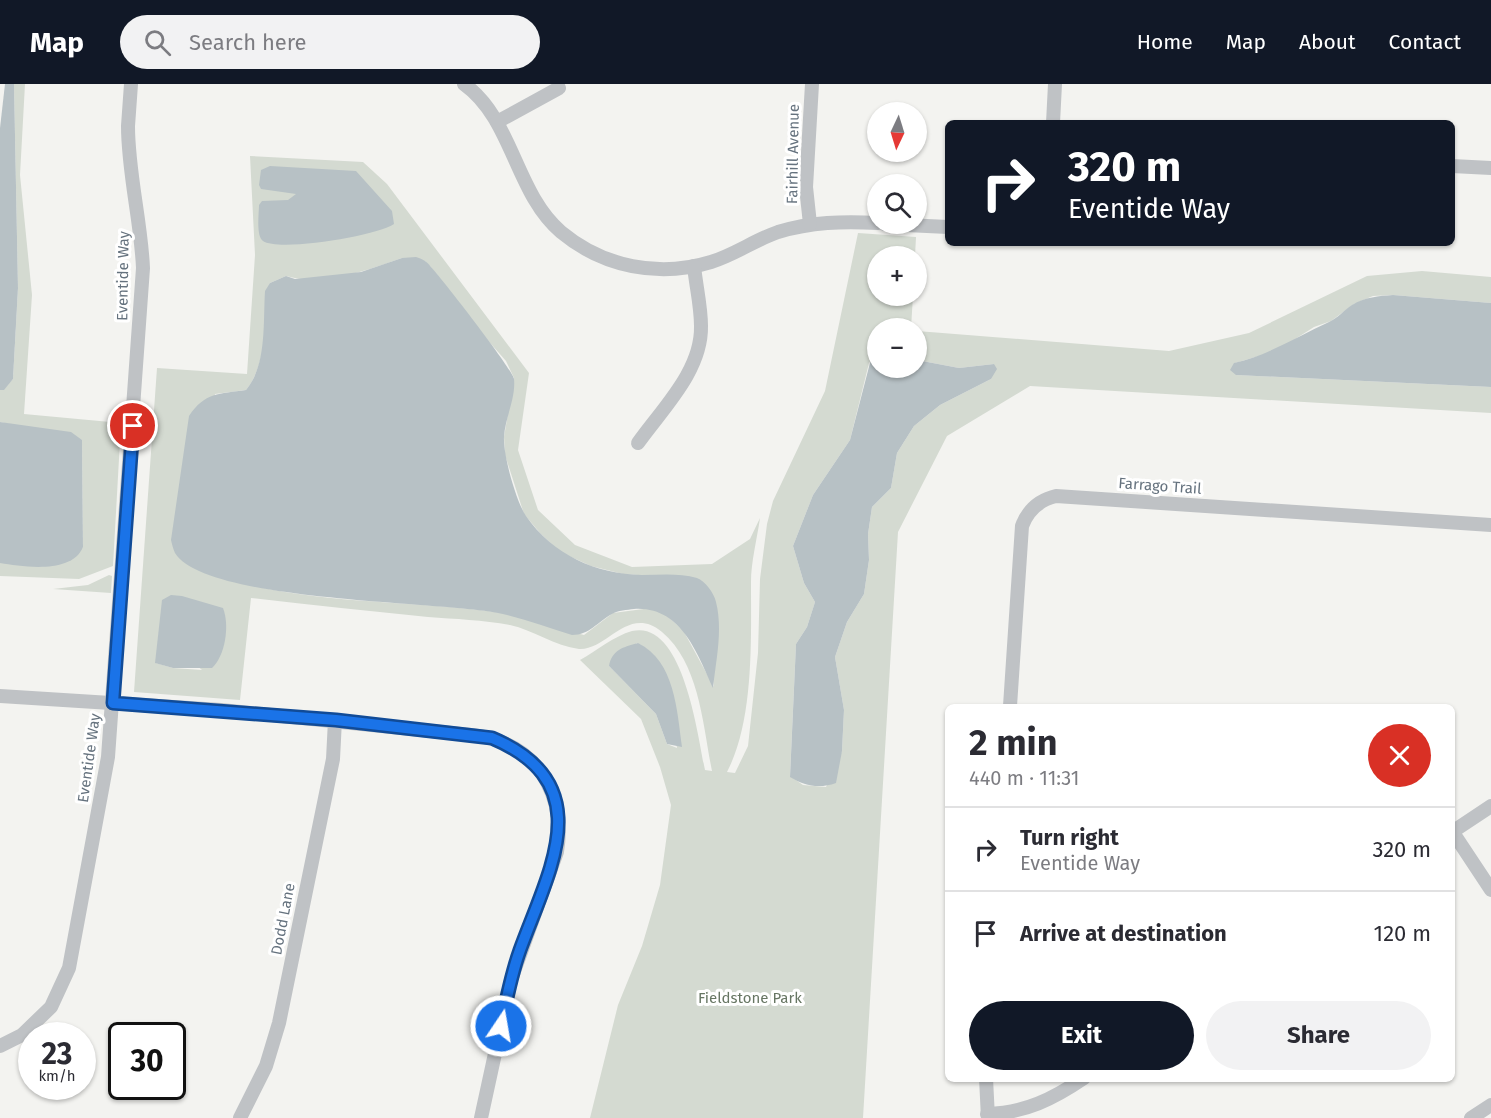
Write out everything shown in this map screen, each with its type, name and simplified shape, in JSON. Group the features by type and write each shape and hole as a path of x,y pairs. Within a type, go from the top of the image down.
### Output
{"street":[{"name":"Eventide Way","path":"0,1046 21,1035 51,1007 69,968 108,757 143,268 141,230 128,126 131,84"},
{"path":"464,84 478,94 497,122 521,175 546,214 566,236 613,262 634,268 694,266 713,261 778,232 810,224 867,223"},
{"name":"Fairhill Avenue","path":"810,224 806,187 812,84"},
{"path":"1053,120 1055,84"},
{"path":"497,122 559,88"},
{"path":"1455,166 1491,168"},
{"path":"927,226 945,227"},
{"path":"638,443 687,376 698,350 701,328 694,266"},
{"name":"Farrago Trail","path":"1010,704 1022,526 1034,506 1048,498 1056,496 1491,525"},
{"path":"0,696 336,720 492,738 515,748 538,767 556,805 560,820 557,852 511,980 481,1118"},
{"name":"Dodd Lane","path":"240,1118 266,1066 279,1023 333,759 336,720"},
{"path":"1455,829 1491,806"},
{"path":"1455,836 1491,890"},
{"path":"986,1082 987,1116 1028,1109 1078,1082"},
{"path":"1471,1118 1491,1105"}],"green space":[{"path":"14,84 25,84 20,175 32,295 24,414 121,423 113,566 79,579 0,576 0,563 56,565 83,547 82,440 0,422 0,390 4,389 13,379 18,288"},
{"name":"Fieldstone Park","path":"250,156 363,162 387,184 529,373 518,450 538,510 575,545 632,567 712,564 750,539 760,518 751,574 751,654 746,705 736,751 727,772 735,773 748,746 758,653 760,579 767,524 773,501 825,391 858,233 916,237 916,246 867,246 867,306 912,306 912,318 867,318 867,371 850,440 813,495 793,546 804,583 815,602 807,627 796,644 790,776 803,785 826,787 842,751 844,710 835,657 847,622 864,594 869,560 868,534 872,507 891,488 897,453 914,426 940,405 991,379 994,364 959,368 927,362 927,332 1169,351 1249,333 1367,276 1422,271 1491,277 1491,303 1393,295 1373,296 1354,304 1331,321 1314,327 1289,343 1266,354 1235,363 1236,375 1491,387 1491,413 1030,386 947,436 898,532 863,1118 590,1118 618,1005 642,946 660,885 671,805 660,767 641,719 580,660 612,640 632,631 650,632 664,643 676,661 685,684 693,709 705,770 712,771 698,697 692,678 675,645 662,632 650,625 639,623 618,631 589,648 579,649 561,645 519,627 500,623 251,598 240,700 134,692 157,368 247,374 255,255","holes":["402,258 425,261 506,361 514,378 504,437 505,455 524,514 560,552 591,566 623,574 699,579 714,687 683,630 665,614 651,608 613,613 584,635 495,612 339,599 262,588 225,578 188,564 215,394 246,390 253,379 262,353 270,283 286,276 315,280 345,276","159,633 202,670 173,668 156,663","637,643 650,651 666,675 673,704 677,748 667,744 656,714 609,666"]},
{"path":"109,575 112,576 111,593 53,589 88,585"}],"shaded area":[{"path":"5,84 14,84 18,288 13,379 4,390 0,390 0,128"},
{"path":"270,166 356,171 392,211 394,224 384,229 349,238 307,244 273,244 263,241 259,230 259,205 262,201 288,200 296,194 261,189 259,185 261,170"},
{"path":"416,257 428,263 449,289 514,379 504,445 514,489 526,516 549,542 562,552 592,566 625,574 684,575 703,582 716,602 719,623 713,688 701,660 685,634 664,615 650,610 634,609 617,612 584,633 572,635 498,613 325,597 230,581 195,569 175,553 171,540 189,416 207,398 246,390 253,380 261,356 265,291 270,283 286,276 295,279 361,272 402,258"},
{"path":"1393,295 1491,303 1491,387 1236,375 1230,370 1234,363 1283,345 1332,320 1357,302 1372,297"},
{"path":"927,362 959,368 994,364 997,369 991,379 940,405 914,426 897,453 891,488 872,507 868,534 869,560 864,594 847,622 835,657 844,710 842,751 836,783 812,786 790,777 796,644 807,627 815,602 804,583 793,546 813,495 850,440 867,375 867,378 927,378"},
{"path":"0,422 71,432 82,440 83,547 77,556 69,561 46,567 0,563"},
{"path":"171,595 223,608 226,623 225,640 220,656 212,668 173,668 155,663 162,600"},
{"path":"638,643 650,651 667,674 676,703 682,747 667,744 656,714 609,666 613,656 619,650"}],"route":[{"path":"133,426 113,703 336,720 492,738 515,748 538,767 556,805 560,820 557,852 519,952 501,1026"}]}
